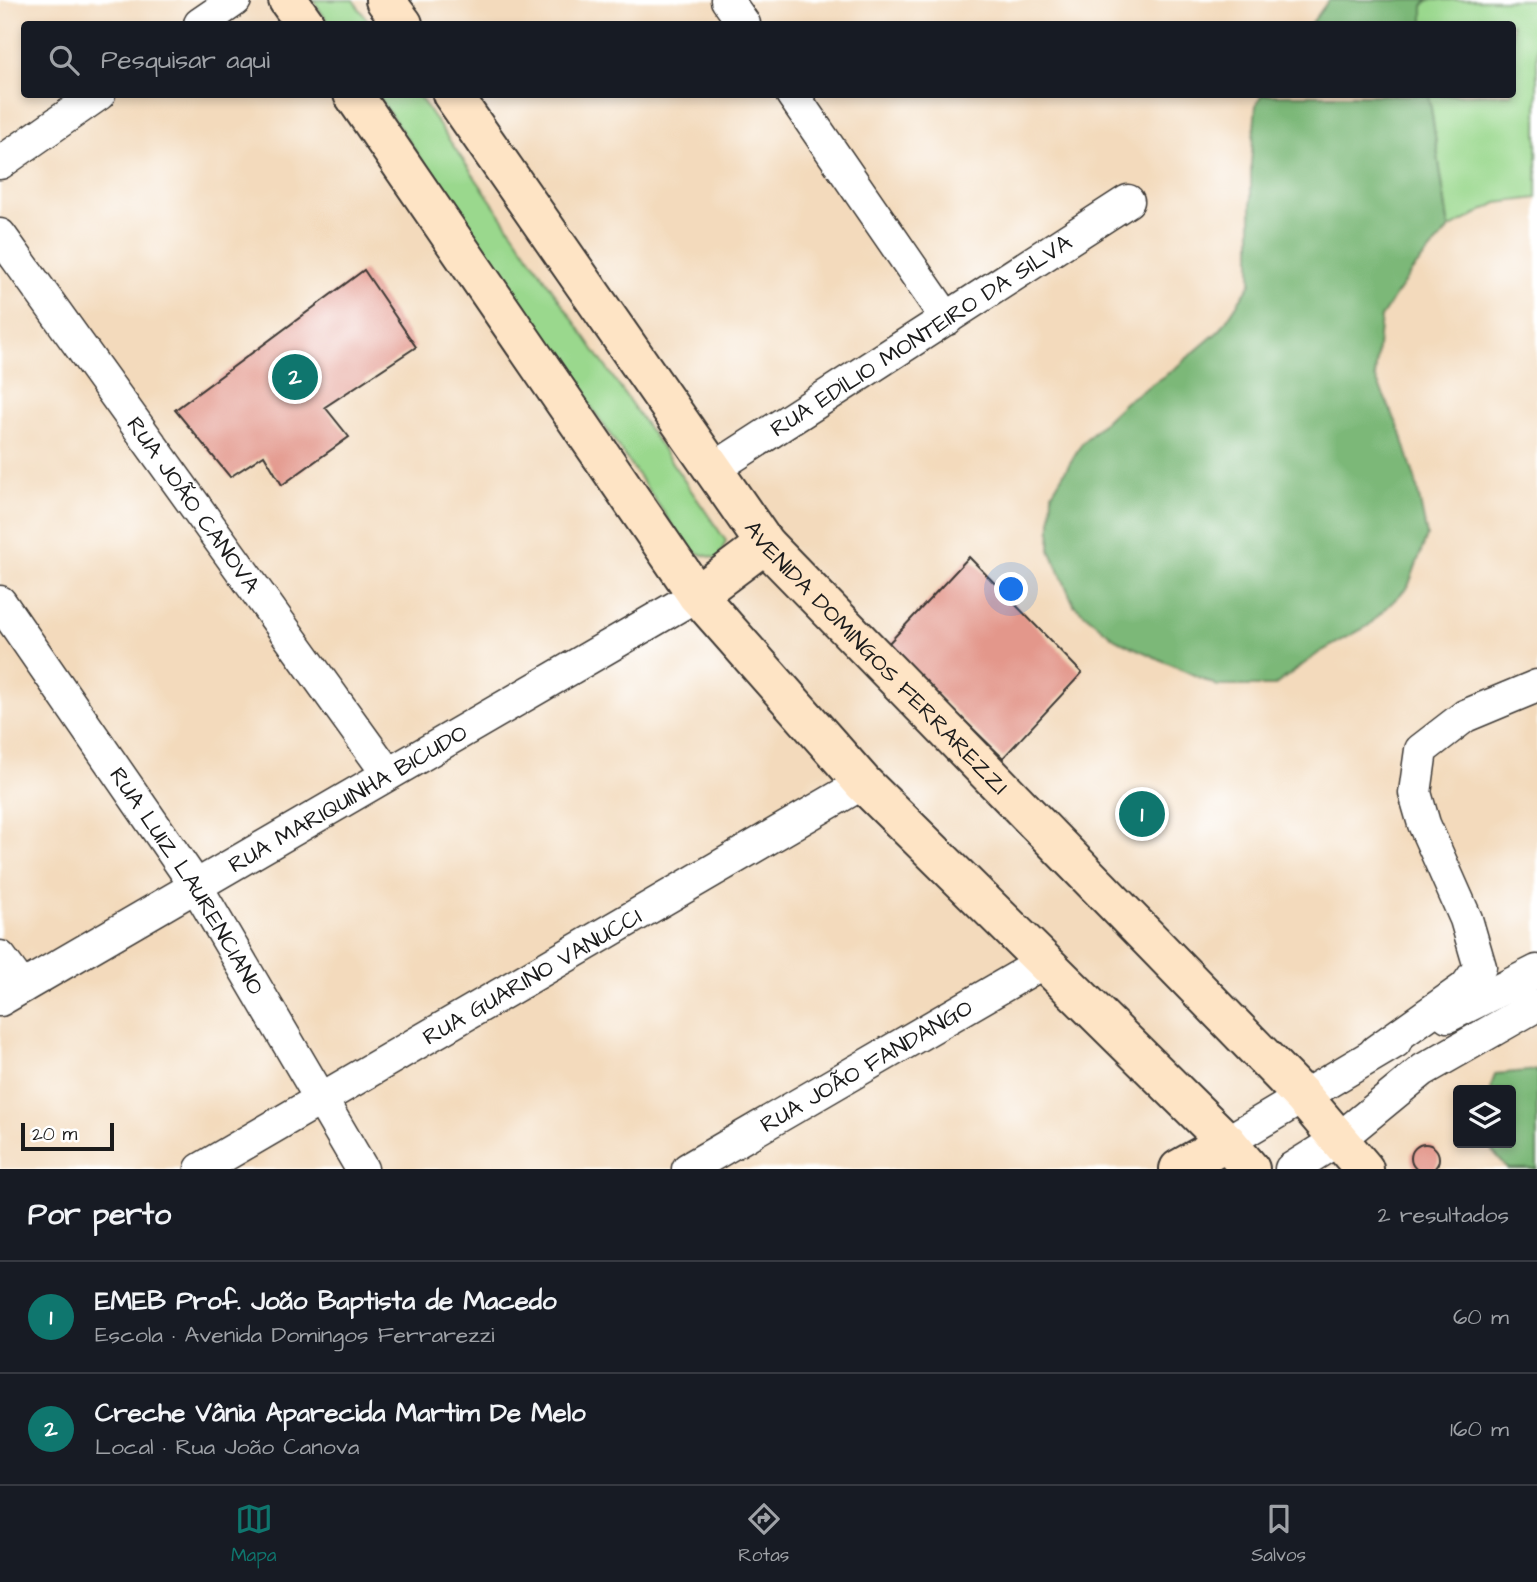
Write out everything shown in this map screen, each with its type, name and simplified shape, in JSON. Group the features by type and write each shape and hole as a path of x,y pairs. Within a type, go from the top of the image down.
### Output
{"main road":[{"path":"288,0 303,21"},
{"path":"385,0 401,21"},
{"path":"356,98 697,595 863,783 1239,1156"},
{"name":"AVENIDA DOMINGOS FERRAREZZI","path":"455,98 715,468 765,544 1303,1097 1364,1169"},
{"path":"697,595 765,544"},
{"path":"1180,1169 1239,1156"}],"street":[{"path":"204,21 235,0"},
{"path":"727,0 742,21"},
{"path":"0,163 93,98"},
{"path":"795,98 947,319"},
{"name":"RUA EDÍLIO MONTEIRO DA SILVA","path":"715,468 1128,201"},
{"name":"RUA JOÃO CANOVA","path":"0,235 388,775"},
{"name":"RUA MARIQUINHA BICUDO","path":"11,993 697,595"},
{"name":"RUA LUIZ LAURENCIANO","path":"0,602 196,886 362,1169"},
{"path":"1239,1156 1303,1097 1376,1051 1466,987 1480,967 1466,919 1424,824 1415,793 1421,750 1465,716 1537,686"},
{"name":"RUA GUARINO VANUCCI","path":"201,1169 323,1101 863,783"},
{"path":"0,957 11,993"},
{"name":"RUA JOÃO FANDANGO","path":"688,1169 1044,962"},
{"path":"1376,1051 1537,971"},
{"path":"1291,1169 1339,1139 1423,1070 1537,1005"}],"green space":[{"path":"313,0 353,0 368,21 327,21"},
{"path":"1329,0 1428,0 1423,6 1423,21 1313,21"},
{"path":"1428,0 1537,0 1537,198 1497,203 1449,229 1429,98 1516,98 1516,21 1423,21 1423,6"},
{"path":"379,98 420,98 726,541 718,559 690,551"},
{"path":"1260,98 1429,98 1449,229 1412,271 1381,317 1375,377 1400,430 1416,482 1427,536 1408,587 1368,626 1320,652 1274,686 1218,686 1115,639 1074,605 1050,550 1052,493 1082,443 1125,402 1173,370 1220,330 1251,283 1251,163 1256,105"},
{"path":"1537,1070 1537,1169 1508,1169 1492,1151 1492,1148 1516,1148 1516,1085 1492,1085 1495,1074"}],"building":[{"path":"364,270 416,347 325,407 349,437 282,485 264,455 230,477 175,410"},
{"path":"969,557 1082,673 1003,758 887,645"},
{"path":"1420,1145 1430,1145 1438,1153 1438,1163 1433,1169 1417,1169 1412,1163 1412,1153"}],"place":[{"name":"Creche Vânia Aparecida Martim De Melo","path":"295,377"},
{"name":"EMEB Prof. João Baptista de Macedo","path":"1142,814"}]}
